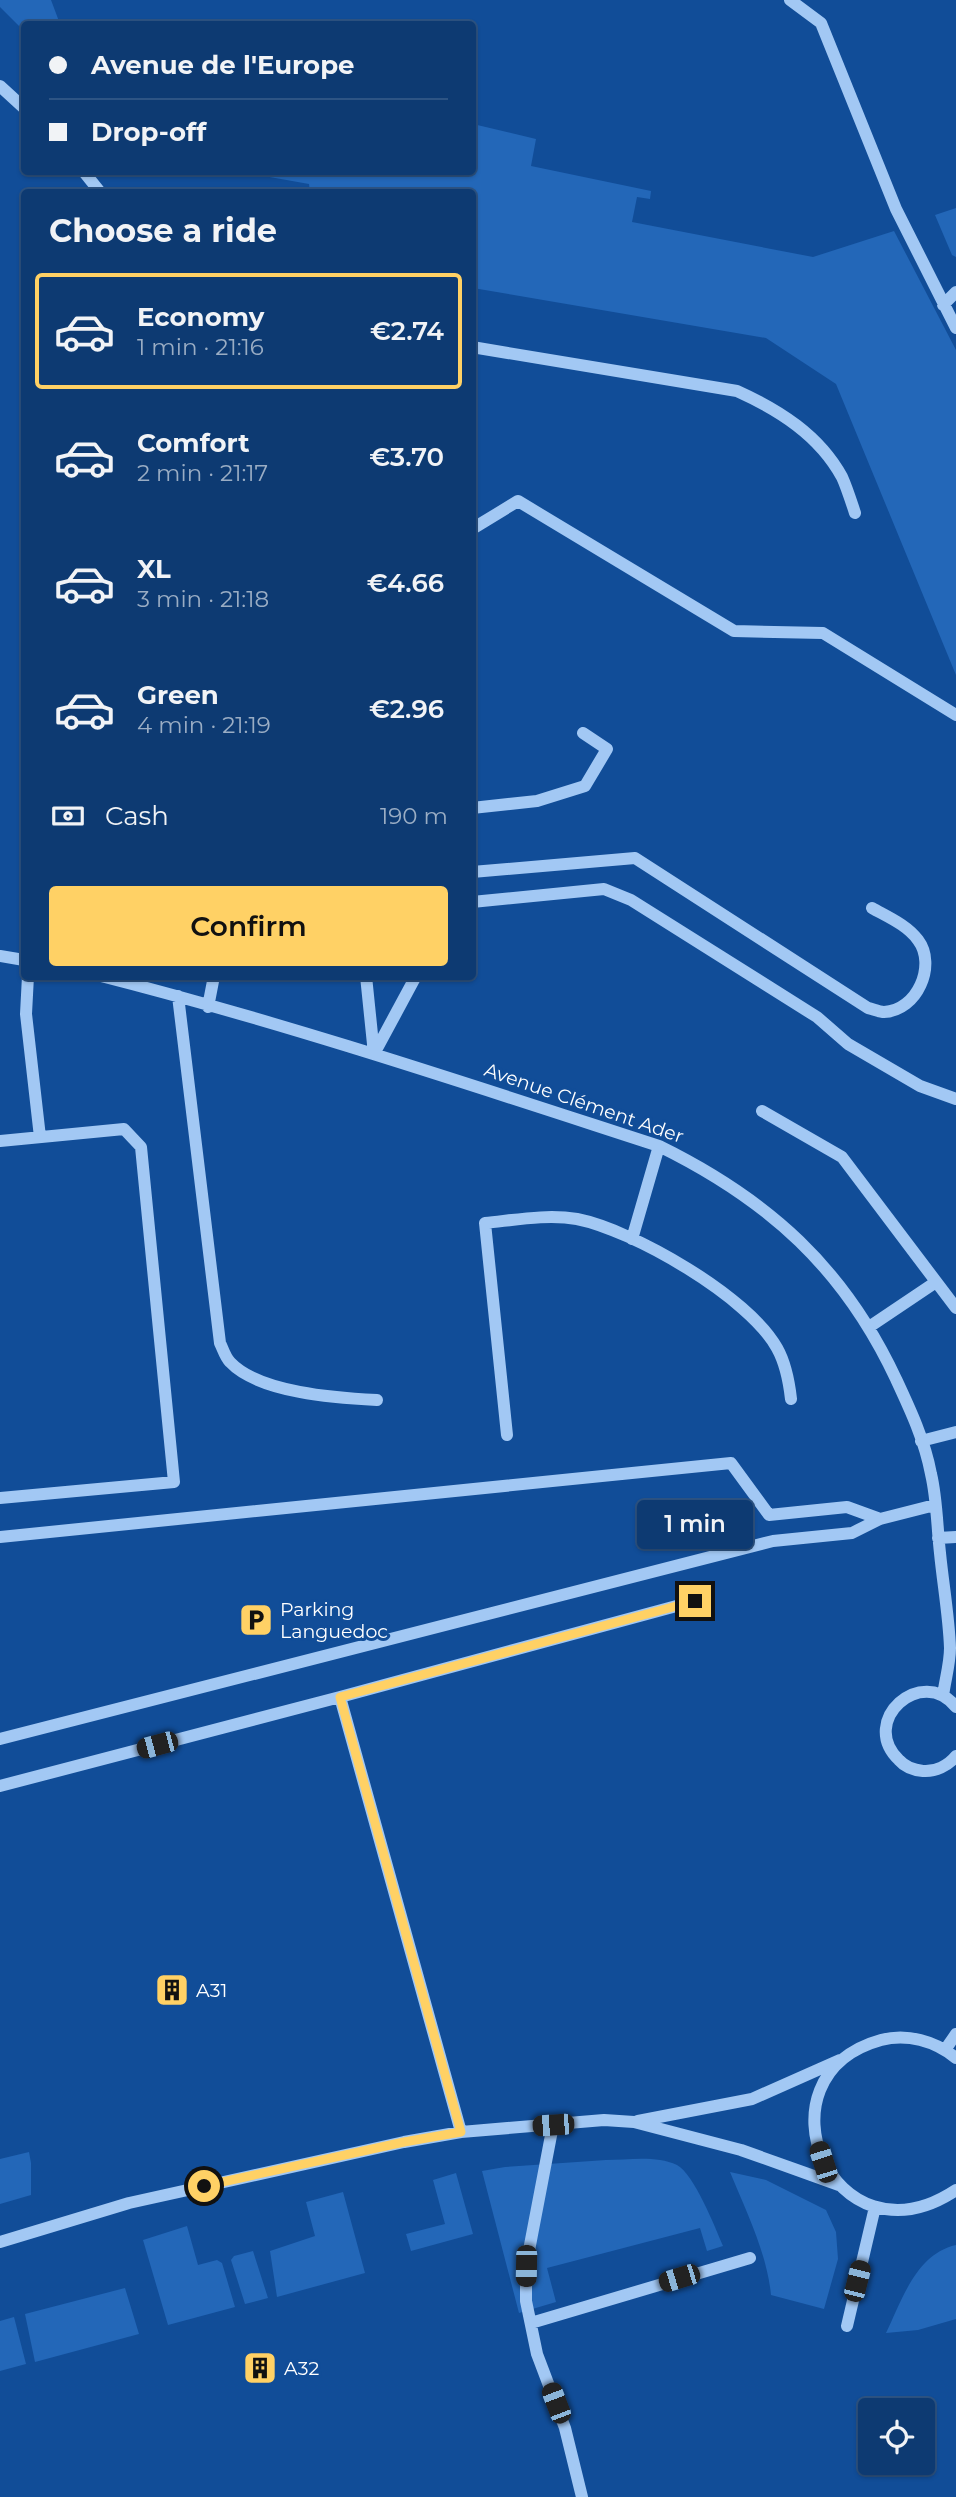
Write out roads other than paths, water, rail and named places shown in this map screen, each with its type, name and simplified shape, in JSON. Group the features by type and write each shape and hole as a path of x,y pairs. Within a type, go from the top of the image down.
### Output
{"street":[{"path":"790,0 821,23 896,209 956,328"},
{"path":"0,86 21,105"},
{"path":"86,175 98,189"},
{"path":"943,305 956,292"},
{"path":"476,348 737,391 775,409 816,441 842,477 855,513"},
{"path":"476,527 519,501 734,631 823,633 956,715"},
{"path":"476,808 537,801 585,786 607,749 583,733"},
{"path":"476,872 635,858 868,1007 884,1012 908,1002 923,979 927,960 918,940 909,931 872,908"},
{"path":"476,902 604,889 613,892 631,900 817,1017 848,1044 920,1086 956,1099"},
{"path":"0,956 21,960"},
{"path":"28,980 26,1014 40,1137"},
{"name":"Avenue Clément Ader","path":"116,980 374,1054 659,1146 731,1186 777,1219 817,1257 860,1311 912,1413 931,1473 935,1506 950,1650 943,1696"},
{"path":"208,1007 213,980"},
{"path":"366,980 374,1054"},
{"path":"374,1054 414,980"},
{"path":"178,996 220,1343 228,1361 243,1373 288,1389 315,1396 377,1401"},
{"path":"762,1111 842,1157 956,1308"},
{"path":"0,1141 124,1129 141,1147 174,1482 0,1498"},
{"path":"632,1239 659,1146"},
{"path":"507,1435 485,1223 539,1217 576,1219 632,1239 720,1290 755,1321 777,1346 784,1363 791,1399"},
{"path":"869,1327 936,1282"},
{"path":"921,1441 956,1432"},
{"path":"0,1537 731,1463 769,1515 773,1541"},
{"path":"0,1739 773,1541 852,1533 880,1519 935,1506"},
{"path":"769,1515 847,1507 880,1519"},
{"path":"938,1538 956,1537"},
{"path":"0,1786 695,1601"},
{"path":"956,1707 943,1696 917,1692 905,1697 895,1706 888,1717 885,1730 887,1744 894,1755 903,1765 915,1770 942,1768 956,1756"},
{"path":"340,1697 461,2132"},
{"path":"945,2049 956,2034"},
{"path":"634,2122 752,2099 841,2060 865,2044 892,2037 919,2039 945,2049 956,2058"},
{"path":"839,2185 823,2162 814,2136 815,2108 824,2082 841,2060"},
{"path":"0,2242 129,2203 404,2142 461,2132 604,2120 634,2122 741,2150 839,2185 856,2198 875,2207 912,2209 931,2205 956,2191"},
{"path":"553,2125 526,2266 526,2301 537,2354 565,2428 582,2497"},
{"path":"847,2326 875,2207"},
{"path":"530,2323 750,2258"}],"place":[{"name":"Parking Languedoc","path":"256,1620"},
{"name":"A31","path":"172,1990"},
{"name":"A32","path":"260,2368"}]}
